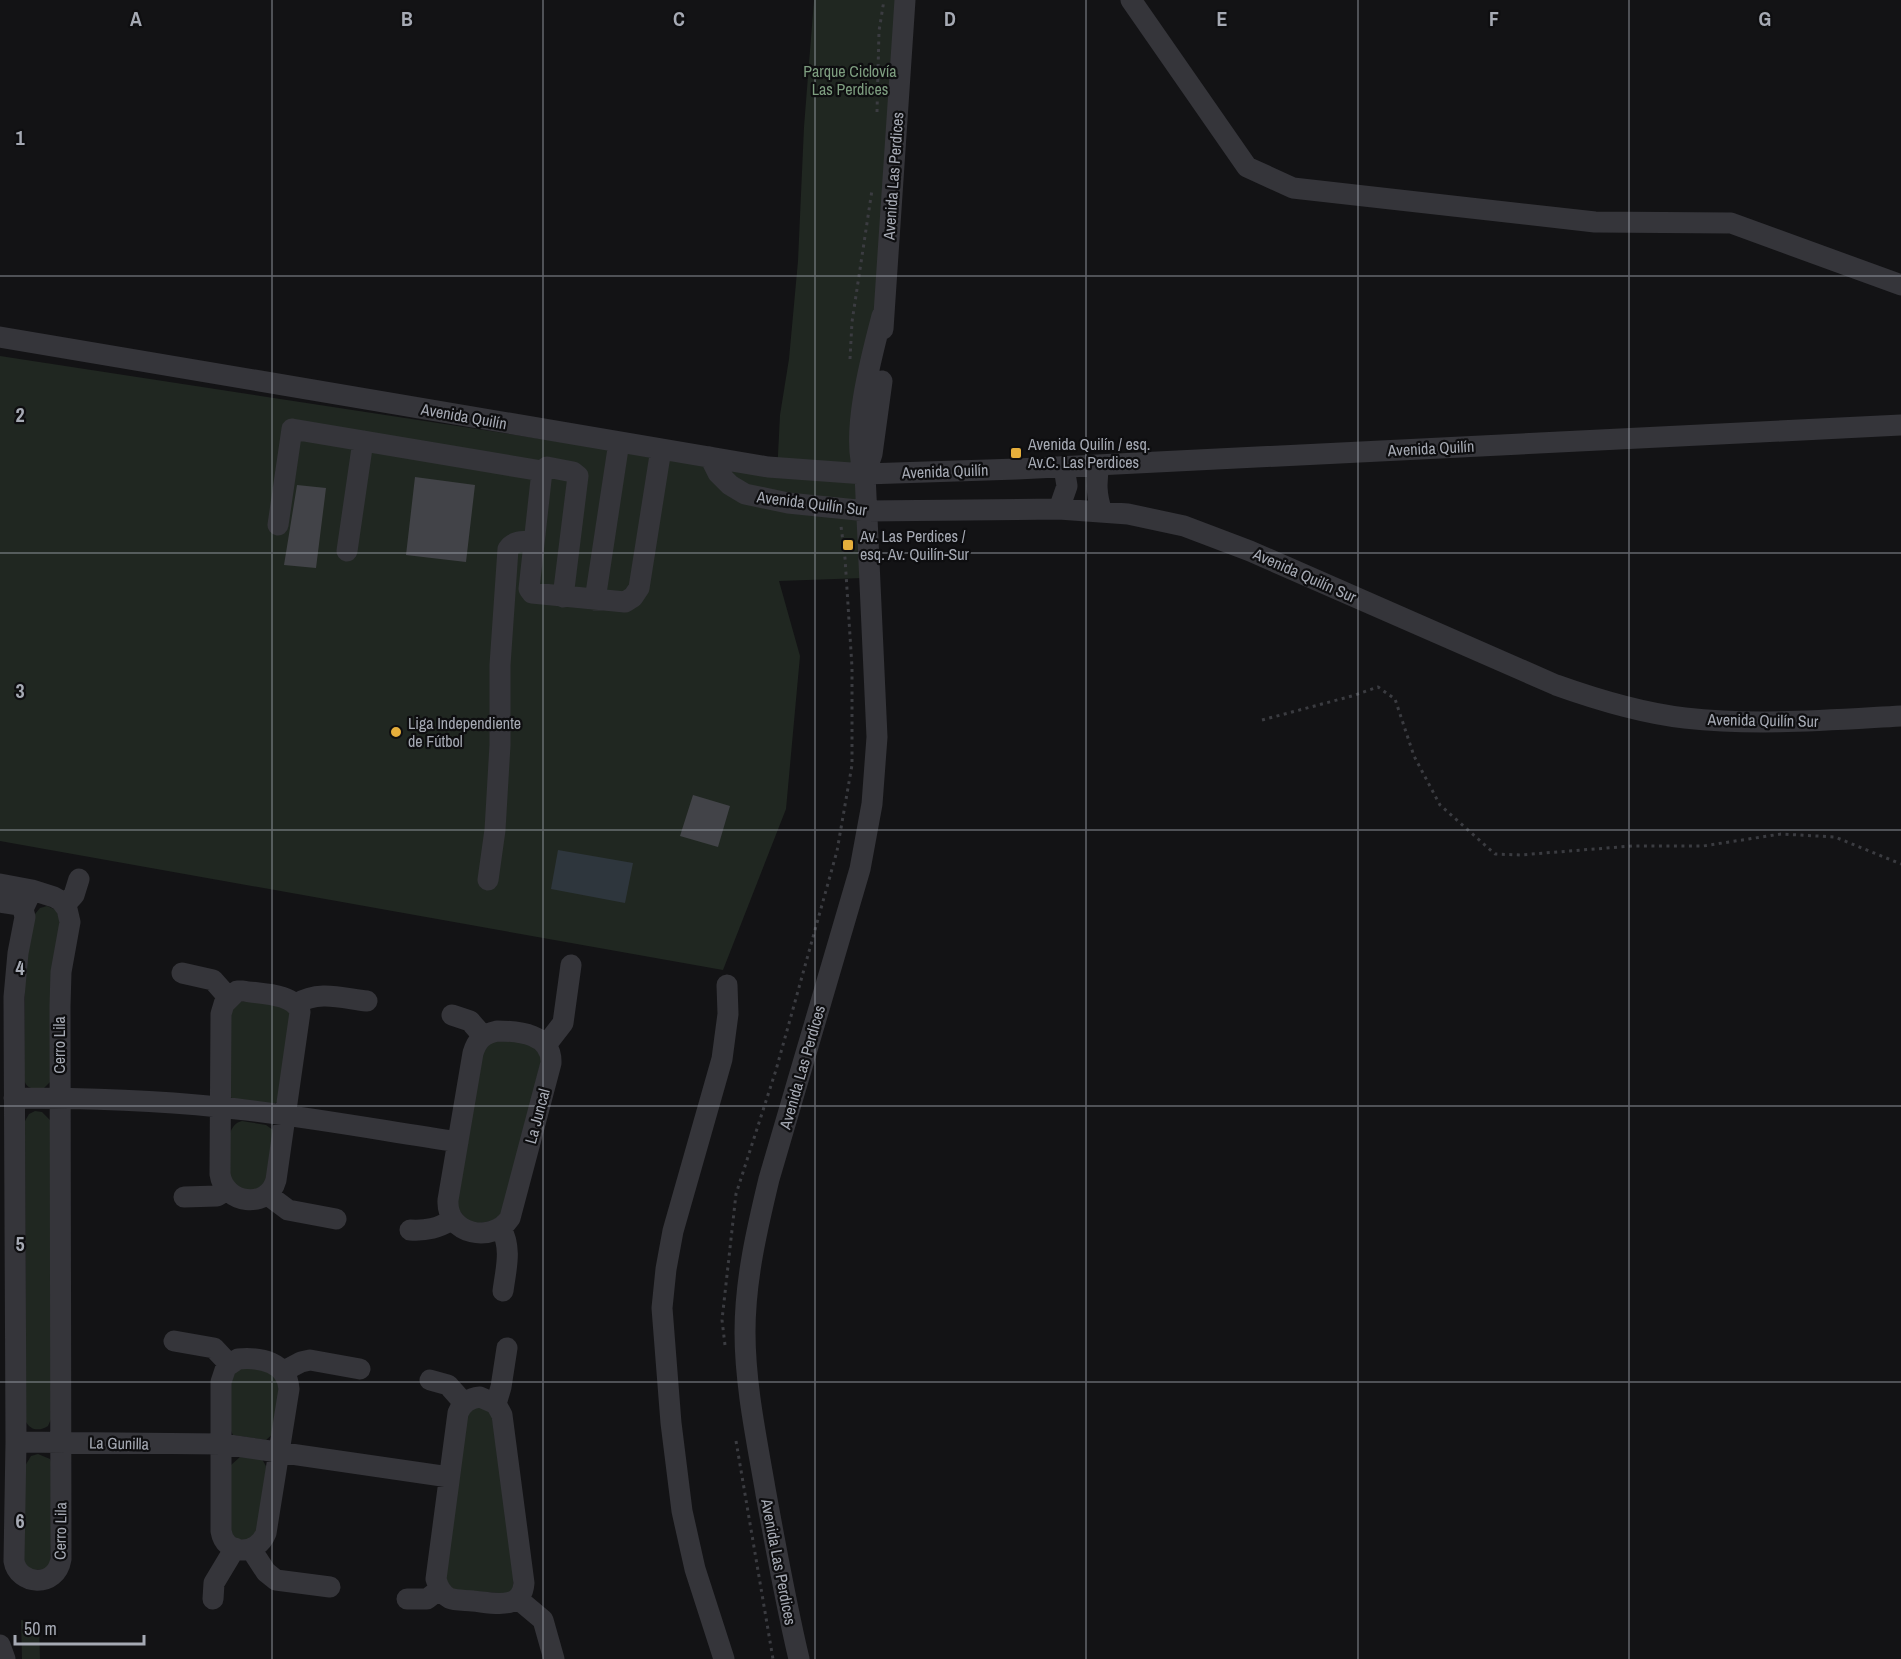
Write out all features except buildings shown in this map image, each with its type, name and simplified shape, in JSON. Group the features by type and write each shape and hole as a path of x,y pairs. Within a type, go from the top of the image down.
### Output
{"street":[{"name":"Avenida Las Perdices","path":"798,1659 753,1417 745,1333 748,1279 757,1226 769,1179 860,869 872,804 877,737 865,474 859,453 860,427 870,364 882,316 905,0"},
{"path":"1131,0 1247,167 1293,188 1595,222 1731,223 1901,285"},
{"name":"Avenida Quilín","path":"0,337 710,457 780,468 865,474 1100,465 1901,425"},
{"path":"278,525 292,429 542,471"},
{"path":"347,551 363,441"},
{"path":"595,600 619,442"},
{"path":"563,597 578,476 573,472 547,467 542,471 529,589 532,593 563,597 625,602 633,597 639,588 661,449"},
{"name":"Avenida Quilín Sur","path":"710,457 718,473 730,485 745,494 788,503 867,511 1059,509 1153,519 1214,536 1522,672 1556,686 1621,706 1683,718 1736,722 1901,716"},
{"path":"1100,465 1096,486 1102,512"},
{"path":"1059,509 1067,486 1064,466"},
{"path":"488,880 495,830 500,745 500,665 508,549 518,542 534,541"},
{"path":"0,902 18,905 28,899 57,898 65,905 74,895 79,879"},
{"path":"0,884 28,899"},
{"name":"Cerro Lila","path":"28,899 18,953 15,987 15,1567 27,1578 44,1579 54,1576 61,1559 60,985 70,922 65,905"},
{"path":"503,1291 509,1250 501,1228 494,1232 464,1229 448,1214 448,1200 473,1053 475,1045 483,1036 504,1031 537,1037 546,1045 563,1023 571,965"},
{"path":"182,973 213,980 228,998"},
{"path":"724,1659 695,1569 682,1511 671,1424 662,1308 672,1231 722,1059 728,1014 727,985"},
{"path":"243,991 287,999 296,1004 300,1017 276,1180 268,1195 258,1199 240,1198 227,1191 220,1174 222,1007 228,998 243,991"},
{"path":"296,1004 306,998 319,995 366,1001"},
{"path":"452,1015 470,1021 483,1036"},
{"name":"La Juncal","path":"501,1228 510,1218 550,1069 551,1057 546,1045"},
{"path":"14,1098 141,1100 220,1107 458,1142"},
{"path":"184,1197 217,1196 227,1191"},
{"path":"268,1195 288,1210 336,1219"},
{"path":"410,1230 435,1229 452,1220"},
{"path":"174,1341 214,1347 229,1364"},
{"path":"496,1404 507,1347"},
{"path":"213,1599 214,1583 243,1549 260,1544 266,1533 289,1389 284,1371 280,1366 268,1361 243,1359 229,1364 223,1371 221,1382 221,1531 224,1541 243,1549 276,1580 330,1587"},
{"path":"284,1371 310,1360 360,1369"},
{"path":"430,1380 448,1386 464,1403"},
{"path":"480,1397 496,1404 502,1415 524,1583 518,1599 507,1604 451,1599 440,1589 436,1579 458,1413 464,1403 470,1399 480,1397"},
{"name":"La Gunilla","path":"16,1442 222,1444 449,1477"},
{"path":"407,1599 427,1599 440,1589"},
{"path":"518,1599 543,1620 554,1659"},
{"path":"0,1645 5,1659"}],"path":[{"path":"877,112 879,31 884,0"},
{"path":"850,366 852,322 873,181"},
{"path":"726,1355 722,1320 736,1194 776,1070 837,851 852,765 852,667 845,558 839,509"},
{"path":"1262,720 1378,687 1395,699 1414,756 1440,805 1495,854 1520,855 1632,846 1703,846 1781,834 1835,837 1901,864"},
{"path":"735,1438 773,1659"}],"green space":[{"name":"Liga Independiente de Fútbol","path":"814,0 899,0 863,578 779,581 800,656 786,809 723,970 0,841 0,356 777,475 780,415 789,359 798,261 804,127"},
{"path":"47,906 56,910 60,920 51,1081 44,1088 35,1089 27,1086 24,1080 25,963 35,914 40,908"},
{"path":"236,1001 281,1004 291,1012 279,1100 272,1106 232,1099 229,1093 228,1015"},
{"path":"491,1040 530,1043 543,1054 501,1219 471,1225 455,1205 480,1051"},
{"path":"35,1111 42,1112 51,1121 51,1419 48,1426 42,1429 33,1429 26,1422 25,1121 29,1114"},
{"path":"242,1121 266,1125 273,1130 267,1184 246,1195 228,1177 229,1136 236,1124"},
{"path":"237,1369 267,1369 281,1382 274,1433 266,1440 233,1435 231,1431 228,1389 232,1374"},
{"path":"475,1405 491,1410 514,1567 513,1594 453,1590 443,1575 465,1416"},
{"path":"38,1454 50,1459 54,1469 50,1569 30,1570 24,1566 25,1466 31,1456"},
{"path":"240,1457 262,1459 267,1468 259,1536 238,1543 230,1532 231,1465"},
{"path":"21,1620 39,1623 40,1659 22,1659"}],"shaded area":[{"path":"558,850 633,863 625,903 551,889"}],"place":[{"name":"Avenida Quilín / esq. Av.C. Las Perdices","path":"1016,453"},
{"name":"Av. Las Perdices / esq. Av. Quilín-Sur","path":"848,545"},
{"name":"Liga Independiente de Fútbol","path":"396,732"}],"park label":[{"name":"Parque Ciclovía Las Perdices","path":"850,80"}]}
